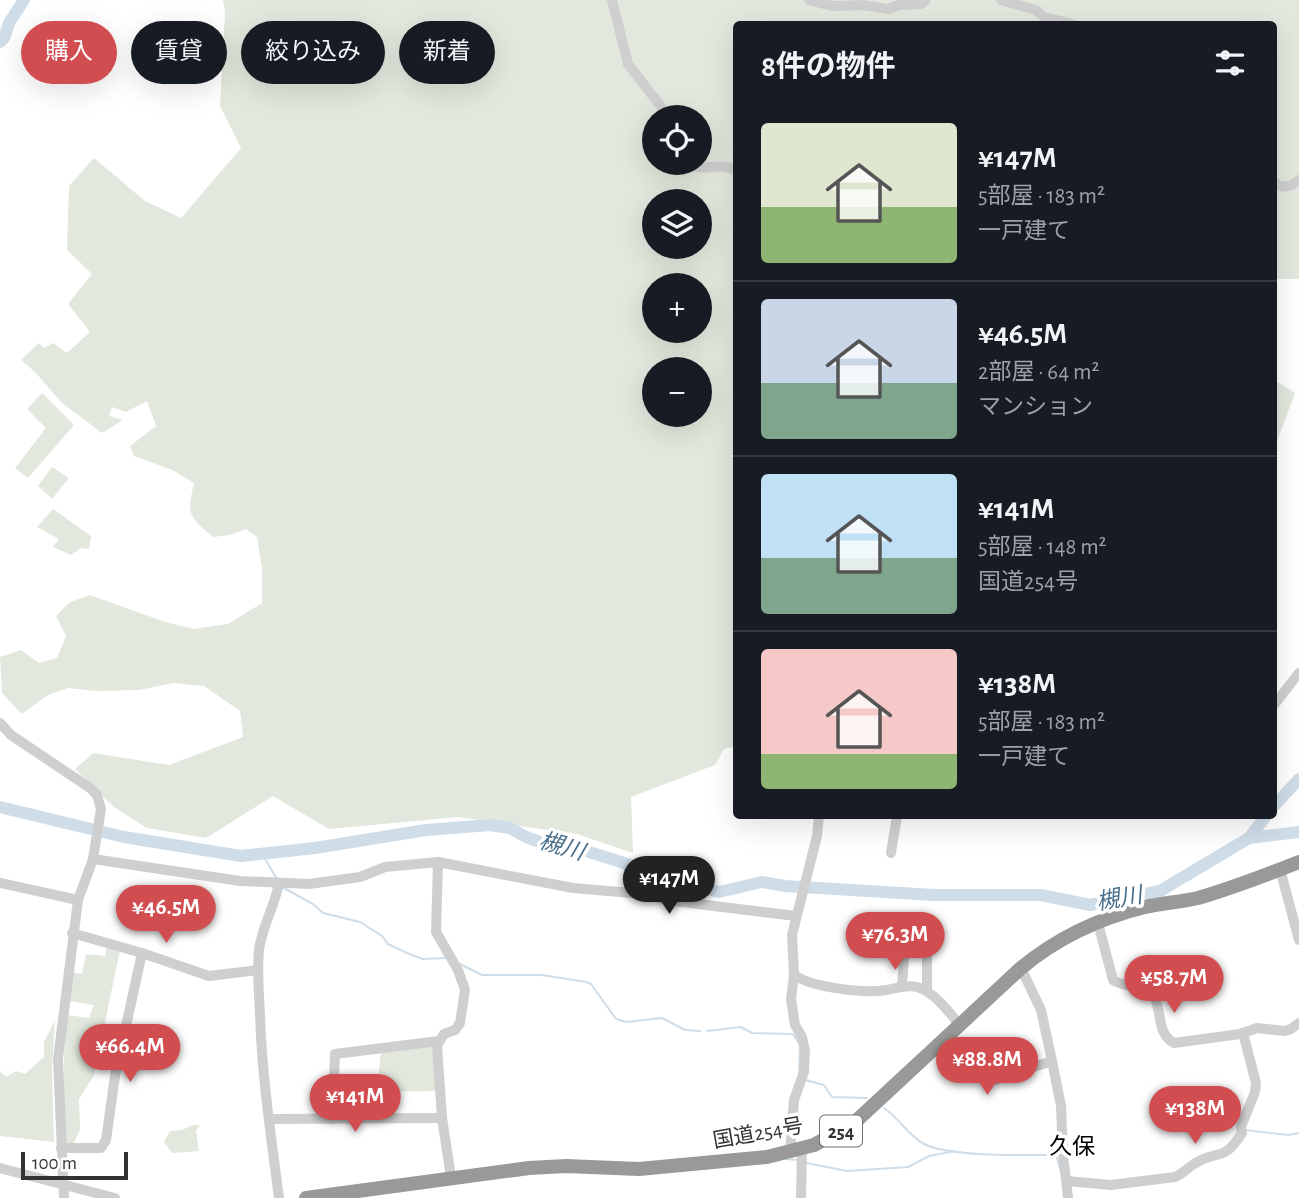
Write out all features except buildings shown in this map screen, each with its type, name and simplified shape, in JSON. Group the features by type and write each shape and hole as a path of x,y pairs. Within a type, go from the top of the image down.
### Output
{"highway":[{"name":"国道254号","path":"306,1198 529,1168 662,1167 767,1157 814,1145 854,1123 1039,953 1098,923 1134,910 1194,899 1299,862"}],"street":[{"path":"612,0 628,64 660,105"},
{"path":"809,0 832,6 863,5 888,9 898,5 921,4 926,0"},
{"path":"1001,0 1036,10 1044,17 1060,21"},
{"path":"712,168 723,165 733,169"},
{"path":"1277,184 1285,187 1299,180"},
{"path":"1277,701 1299,673"},
{"path":"0,723 11,735 90,788 97,795 101,811 93,857 78,900 72,933 58,1059 64,1198"},
{"path":"801,1198 794,1100 804,1072 805,1051 802,1037 795,1025 791,951 818,819"},
{"path":"891,853 897,819"},
{"path":"93,857 240,881 279,883 326,882 359,877 385,867 438,862 573,888 643,894 673,901 797,912"},
{"path":"438,862 436,932 453,961 465,990 460,1023 439,1041 442,1118 451,1177"},
{"path":"1280,869 1299,940"},
{"path":"0,883 78,900"},
{"path":"279,883 275,902 265,925 258,970 261,1044 279,1198"},
{"path":"1098,923 1113,980 1131,988 1148,990 1153,995 1163,1035 1167,1040 1181,1044 1243,1033 1256,1028 1285,1031 1299,1023"},
{"path":"902,986 906,932 930,930 927,991"},
{"path":"72,933 209,976 258,970"},
{"path":"61,1148 101,1148 106,1140 115,1076 142,953"},
{"path":"1021,968 1041,1010 1052,1061 1061,1106 1068,1198"},
{"path":"794,975 805,983 860,990 918,987 927,991 961,1026"},
{"path":"1067,1181 1130,1184 1175,1177 1195,1163 1232,1149 1242,1133 1241,1127 1255,1092 1243,1033"},
{"path":"945,1040 960,1056 976,1062 988,1082 1052,1061"},
{"path":"332,1119 335,1054 439,1041"},
{"path":"268,1119 442,1118"},
{"path":"0,1168 115,1198"}],"shaded area":[{"path":"223,0 1299,0 1299,279 1277,279 1277,21 733,21 733,747 724,749 715,765 631,797 633,853 577,834 458,817 329,829 273,796 206,838 147,828 114,807 75,769 93,753 169,765 243,737 240,711 204,686 173,683 139,690 97,691 68,688 48,695 22,714 2,693 0,657 21,650 39,663 57,658 66,636 56,616 70,602 90,595 165,622 194,629 228,624 262,603 262,568 257,537 246,529 213,537 192,514 190,502 194,483 172,470 134,456 130,446 156,426 147,401 126,412 112,407 109,416 123,420 102,433 61,402 21,360 39,343 44,348 53,343 67,353 90,332 68,304 92,274 67,250 69,186 94,158 145,201 181,218 241,148 220,106 221,84 227,84 227,21 225,21"},
{"path":"1277,382 1295,393 1277,441"},
{"path":"42,393 74,425 28,478 15,468 46,428 27,409"},
{"path":"52,467 69,478 52,499 38,486"},
{"path":"53,509 91,536 89,549 81,548 71,555 53,547 59,539 37,527"},
{"path":"107,946 120,950 94,1075 79,1099 80,1129 73,1145 67,1146 64,1142 64,1057 67,1015 89,1018 94,1005 68,1001 70,972 82,974 86,954 105,956"},
{"path":"55,1020 52,1067 54,1142 0,1136 0,1071 6,1077 16,1071 25,1074 44,1057 44,1042"},
{"path":"430,1045 435,1048 439,1091 377,1092 381,1051"},
{"path":"200,1125 196,1131 199,1151 172,1153 164,1142 170,1131"}],"waterway":[{"name":"槻川","path":"0,42 24,0"},
{"name":"槻川","path":"1277,803 1299,779"},
{"name":"槻川","path":"0,807 124,837 241,856 315,848 426,830 490,825 510,828 548,845 583,850 719,892 762,882 785,886 934,895 1041,895 1090,905 1160,891 1249,838 1264,819"},
{"path":"1249,838 1299,832"},
{"path":"262,854 277,879"},
{"path":"282,887 313,904 323,913 360,922 382,936 388,944 409,954 423,959 445,958"},
{"path":"460,964 482,975 542,975 586,982 591,984 616,1019 626,1022 662,1018 685,1030 700,1031"},
{"path":"707,1031 741,1027 752,1033 793,1034 798,1042"},
{"path":"799,1073 800,1047"},
{"path":"805,1080 824,1085 832,1097 867,1098"},
{"path":"884,1108 924,1144 951,1151 1053,1155 1057,1158 1060,1169"},
{"path":"1245,1130 1288,1135 1299,1133"},
{"path":"806,1163 847,1171 908,1167 929,1156 955,1151"},
{"path":"786,1159 798,1160"}],"district":[{"name":"久保","path":"1072,1146"}]}
